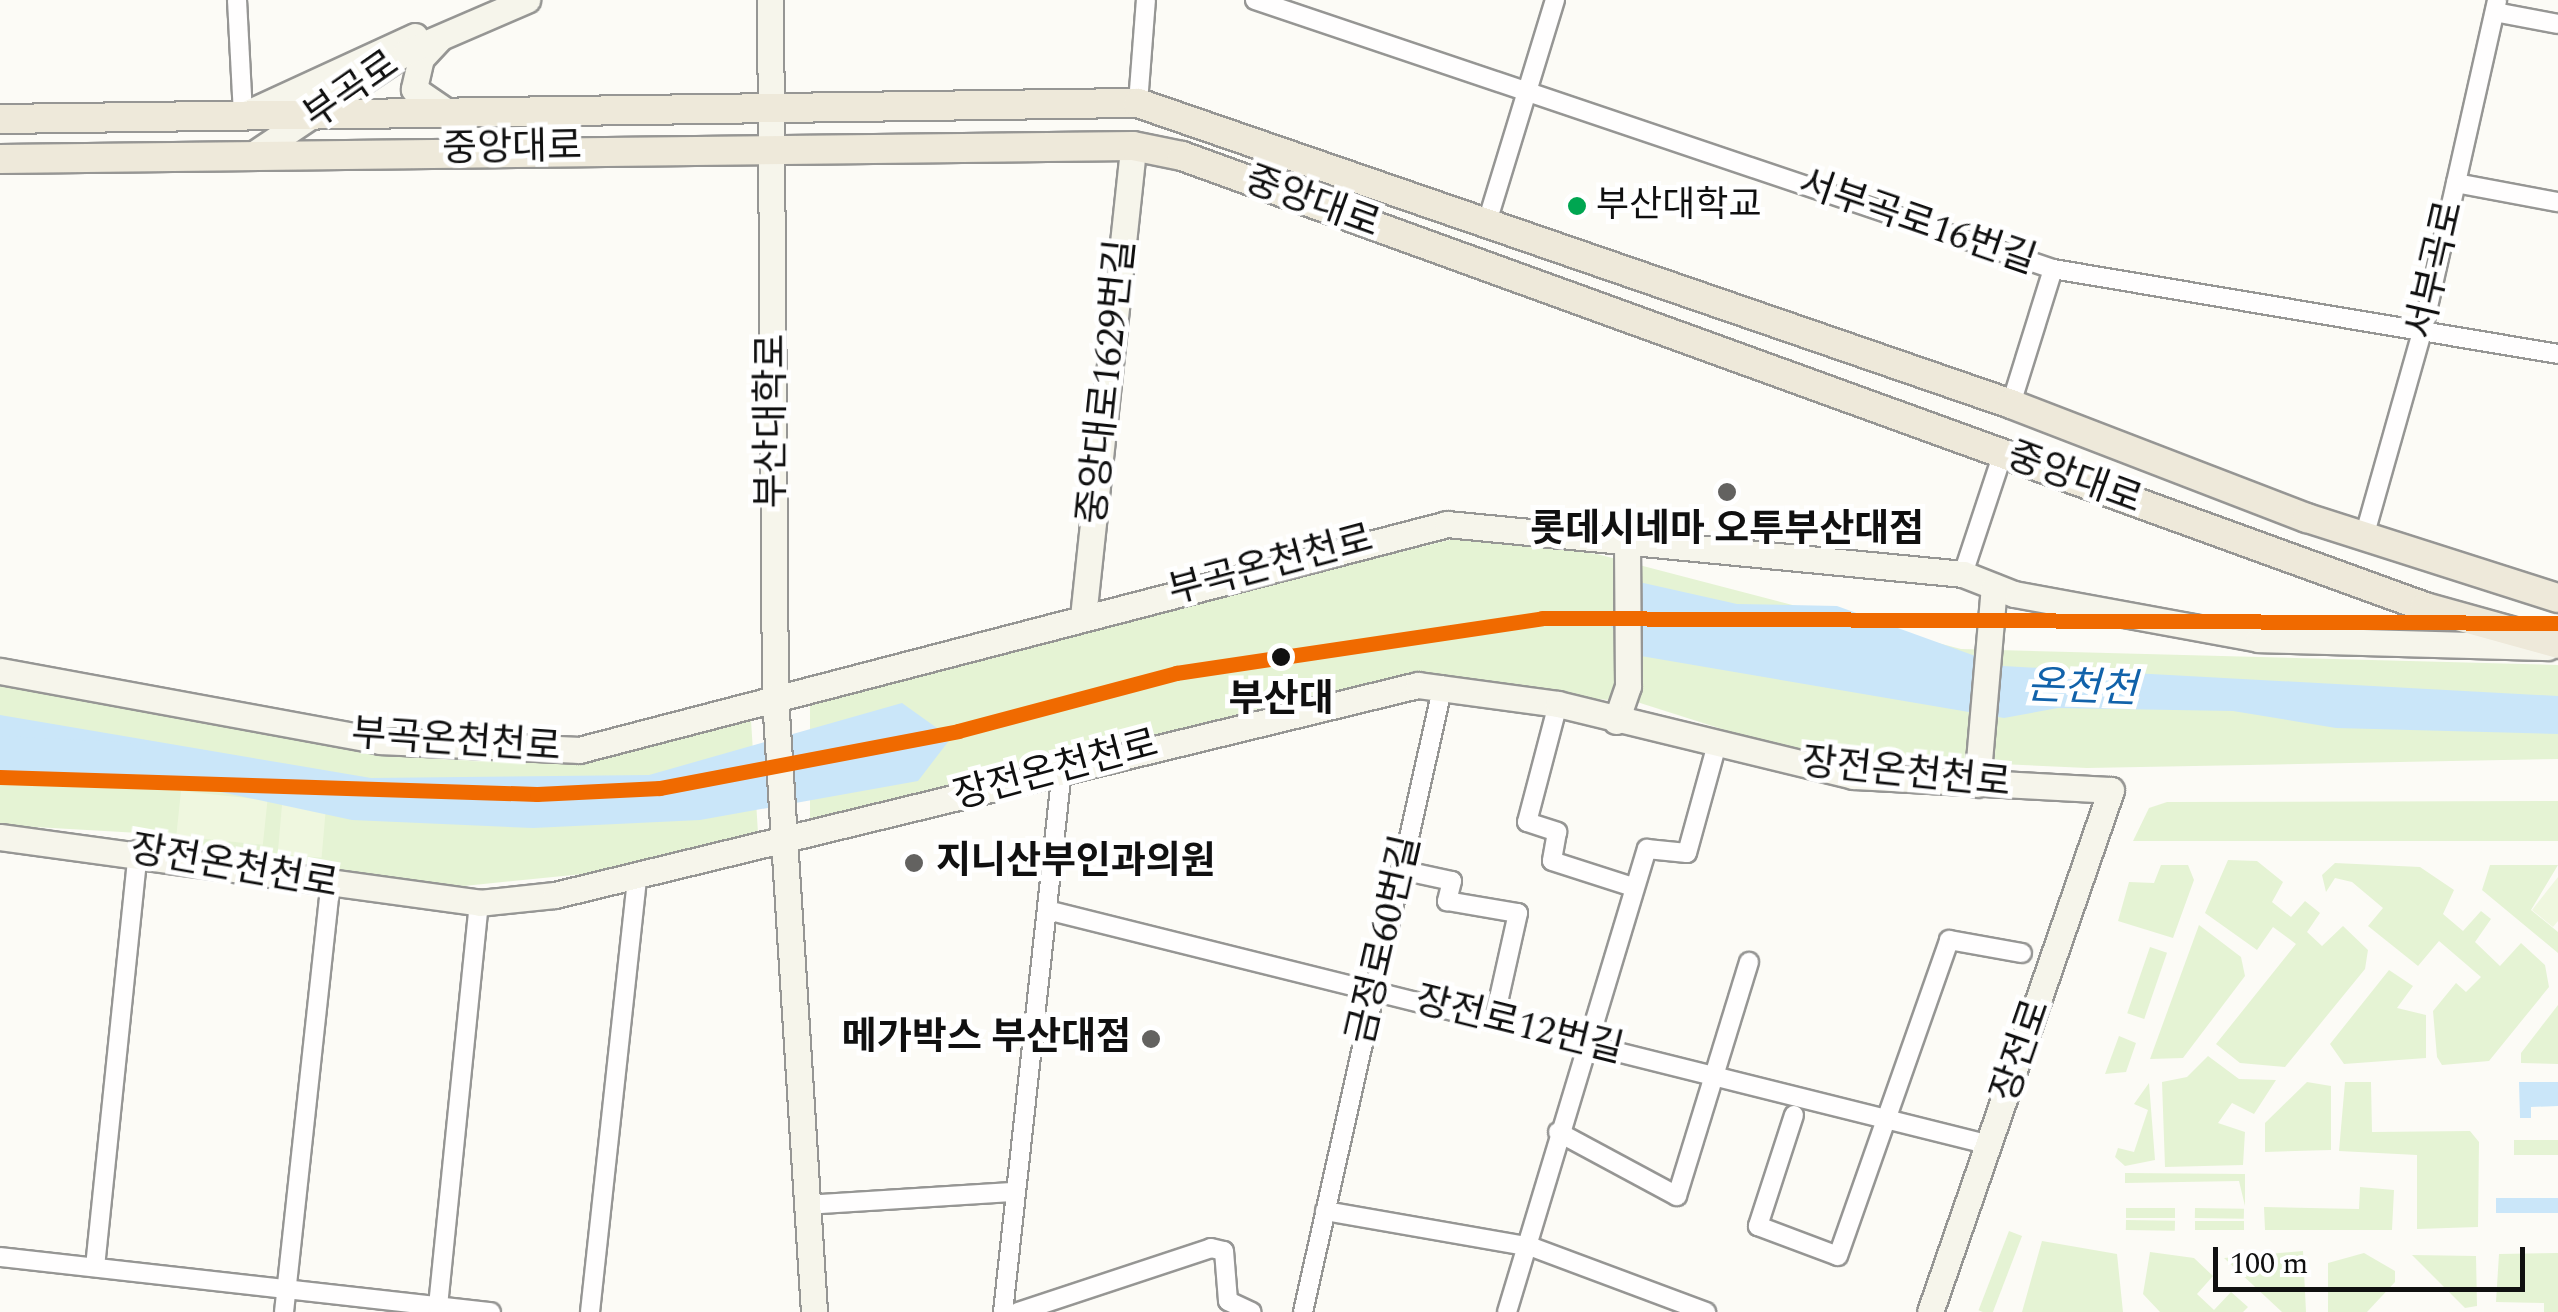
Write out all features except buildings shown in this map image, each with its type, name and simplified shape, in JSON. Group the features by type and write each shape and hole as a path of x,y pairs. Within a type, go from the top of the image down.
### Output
{"main road":[{"name":"부곡로","path":"243,116 360,56 528,0"},
{"name":"부산대학로","path":"770,0 775,697 782,841"},
{"name":"부곡로","path":"254,154 325,114 450,29"},
{"path":"449,112 414,89 421,58 450,29"},
{"name":"중앙대로","path":"0,119 1138,103 1488,220 2011,404 2364,536 2558,598"},
{"name":"중앙대로","path":"0,159 772,144 1134,146 1182,156 2425,607 2558,646"},
{"name":"중앙대로1629번길","path":"1084,617 1134,146"},
{"name":"부곡온천천로","path":"0,671 166,708 478,749 579,750 1447,524 1627,550 1963,574 1994,594 2258,639 2558,646"},
{"path":"1616,721 1628,686 1627,550"},
{"path":"1978,772 1994,594"},
{"name":"장전온천천로","path":"0,837 138,849 330,886 479,903 636,878 1273,715 1443,685 1558,704 1716,748 1853,776 1978,772 2111,790"},
{"name":"장전로","path":"1930,1312 2111,790"},
{"path":"782,841 814,1312"}],"street":[{"path":"237,0 243,116"},
{"path":"1138,103 1146,0"},
{"name":"서부곡로16번길","path":"1254,0 2053,269 2558,354"},
{"path":"1488,220 1555,0"},
{"path":"2496,6 2558,24"},
{"name":"서부곡로","path":"2364,536 2423,329 2496,6"},
{"path":"2456,183 2558,202"},
{"path":"2011,404 2053,269"},
{"path":"1963,574 2003,453"},
{"name":"금정로60번길","path":"1303,1312 1443,685"},
{"path":"1558,704 1527,822 1558,832 1552,861 1633,886"},
{"path":"1506,1312 1518,1251 1587,1042 1633,886 1647,849 1686,853 1716,748"},
{"path":"1004,1312 1062,770"},
{"path":"95,1268 138,849"},
{"path":"1401,870 1452,881 1447,902 1518,912 1494,1020"},
{"path":"590,1312 636,878"},
{"path":"284,1312 330,886"},
{"path":"438,1306 479,903"},
{"name":"장전로12번길","path":"1046,910 1990,1145"},
{"path":"1794,1115 1758,1226 1838,1256 1889,1119 1948,940 2022,953"},
{"path":"1558,1132 1678,1196 1749,962"},
{"path":"806,1205 1015,1192"},
{"path":"1325,1211 1518,1251 1532,1247 1706,1312"},
{"path":"1018,1312 1210,1248 1224,1252 1228,1301 1252,1312"},
{"path":"0,1257 491,1312"}],"green space":[{"path":"1461,537 1597,554 1961,649 2558,665 2558,759 2087,768 1804,755 1637,702 1406,685 1268,708 814,827 810,818 810,699"},
{"path":"0,679 304,737 585,762 751,720 758,833 754,841 613,871 464,886 325,872 139,833 0,825"},
{"path":"181,791 268,800 263,845 176,836"},
{"path":"2558,801 2558,841 2133,841 2149,808 2167,802"},
{"path":"282,805 326,809 322,858 278,854"},
{"path":"2228,860 2257,861 2283,882 2272,902 2291,917 2305,901 2320,913 2307,932 2322,946 2343,926 2368,950 2365,969 2285,1067 2240,1063 2216,1044 2296,944 2273,927 2257,950 2205,913"},
{"path":"2335,863 2420,867 2454,890 2443,914 2463,931 2481,911 2491,919 2475,942 2500,966 2521,943 2545,965 2549,987 2489,1061 2442,1065 2437,1057 2433,1011 2456,983 2466,992 2481,977 2439,941 2418,966 2368,926 2383,908 2352,882 2335,878 2326,892 2322,875"},
{"path":"2161,865 2188,865 2194,880 2173,938 2118,921 2129,882 2154,883"},
{"path":"2490,865 2558,865 2531,910 2558,932 2558,953 2482,890"},
{"path":"2558,877 2558,921 2553,927 2532,910"},
{"path":"2199,925 2241,957 2245,976 2183,1058 2150,1059"},
{"path":"2150,947 2167,953 2144,1019 2127,1013"},
{"path":"2389,970 2413,986 2397,1008 2426,1015 2426,1058 2344,1064 2330,1044"},
{"path":"2558,1005 2558,1064 2521,1063 2521,1053"},
{"path":"2119,1036 2136,1043 2126,1072 2105,1074"},
{"path":"2208,1056 2239,1079 2276,1080 2254,1114 2232,1103 2218,1123 2245,1132 2243,1165 2165,1167 2162,1082 2187,1077"},
{"path":"2307,1082 2331,1086 2331,1150 2265,1152 2265,1123"},
{"path":"2345,1082 2371,1082 2372,1132 2470,1131 2479,1142 2478,1227 2417,1229 2417,1155 2339,1151"},
{"path":"2149,1083 2155,1160 2125,1166 2115,1157 2118,1148 2134,1152 2148,1110 2134,1104"},
{"path":"2514,1140 2558,1140 2558,1155 2514,1155"},
{"path":"2125,1173 2245,1174 2245,1206 2239,1181 2125,1183"},
{"path":"2360,1187 2394,1190 2392,1230 2265,1230 2264,1207 2359,1209"},
{"path":"2126,1208 2175,1208 2175,1218 2126,1218"},
{"path":"2195,1208 2244,1209 2244,1219 2195,1218"},
{"path":"2126,1220 2175,1221 2175,1231 2126,1230"},
{"path":"2195,1221 2244,1221 2244,1230 2195,1230"},
{"path":"2009,1231 2022,1236 1993,1312 1979,1310"},
{"path":"2042,1241 2117,1254 2123,1312 2022,1312"},
{"path":"2303,1251 2306,1312 2282,1312 2224,1258"},
{"path":"2150,1252 2194,1258 2213,1276 2197,1294 2214,1310 2231,1292 2248,1307 2243,1312 2160,1312 2143,1294"},
{"path":"2364,1253 2395,1271 2395,1282 2367,1312 2328,1312 2328,1263"},
{"path":"2558,1253 2558,1312 2544,1312 2544,1303 2496,1302 2499,1254"},
{"path":"2412,1255 2476,1256 2477,1306 2465,1308"}],"water":[{"name":"온천천","path":"1639,582 1737,604 1837,606 2003,666 2558,696 2558,734 2336,728 2233,711 2058,708 2004,718 1635,655 1610,625"},
{"path":"902,703 951,738 918,781 700,820 533,828 352,820 0,745 0,715 371,778 649,775"},
{"path":"2519,1082 2558,1082 2558,1106 2531,1107 2531,1118 2520,1118"},
{"path":"2496,1198 2558,1198 2558,1213 2496,1213"}],"waterway":[{"name":"온천천","path":"0,755 122,761"}],"transit line":[{"path":"0,777 537,794 660,788 958,731 1176,673 1542,618 2558,623"}],"place":[{"name":"부산대학교","path":"1577,206"},
{"name":"롯데시네마 오투부산대점","path":"1727,492"},
{"name":"부산대","path":"1281,657"},
{"name":"지니산부인과의원","path":"914,863"},
{"name":"메가박스 부산대점","path":"1151,1039"}]}
